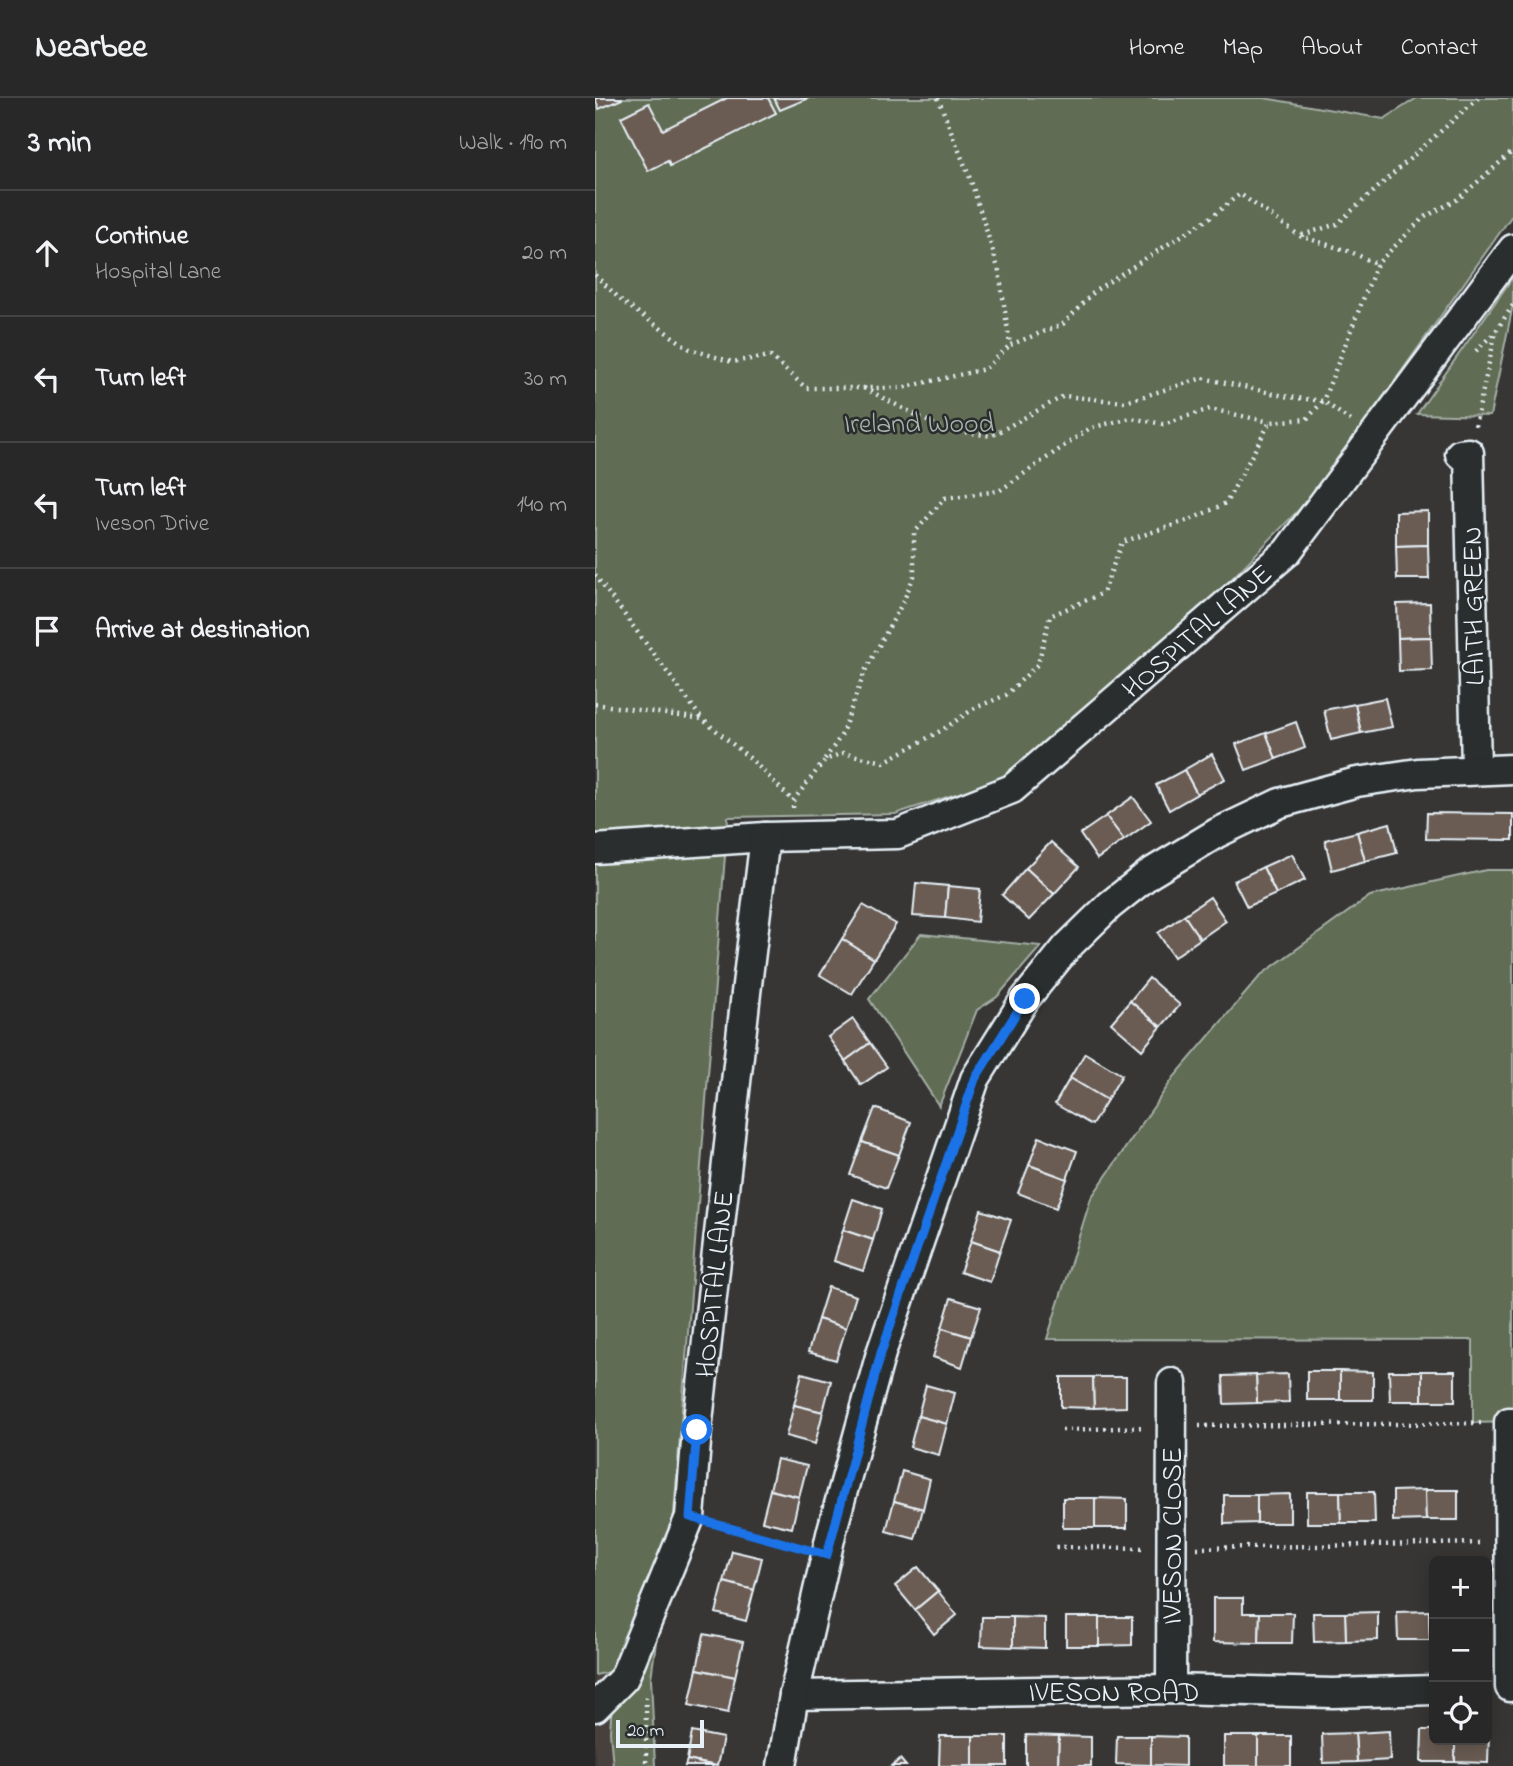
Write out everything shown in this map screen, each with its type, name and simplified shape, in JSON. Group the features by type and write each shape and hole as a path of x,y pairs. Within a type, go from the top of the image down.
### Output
{"street":[{"name":"HOSPITAL LANE","path":"595,849 779,837 898,834 1012,789 1287,552 1513,249"},
{"name":"LAITH GREEN","path":"1464,453 1476,769"},
{"path":"782,1766 794,1695 827,1555 881,1353 975,1079 1025,999 1067,947 1110,905 1149,874 1217,833 1280,803 1357,782 1418,773 1513,769"},
{"name":"HOSPITAL LANE","path":"595,1707 624,1678 690,1517 697,1430 743,1020 779,837"},
{"name":"IVESON CLOSE","path":"1171,1689 1172,1383"},
{"path":"1503,1688 1509,1422"},
{"name":"IVESON ROAD","path":"794,1695 1171,1689 1333,1693 1429,1690"}],"path":[{"path":"938,98 971,181 999,271 1010,345"},
{"path":"1300,236 1337,224 1478,98"},
{"path":"779,837 793,801 841,736 865,671 903,602 914,576 914,533 945,498 999,491 1090,428 1132,418 1163,424 1210,409 1270,422 1307,419 1323,401 1377,264 1423,218 1458,199 1513,151"},
{"path":"595,275 624,302 690,349 732,362 770,356 806,388 901,388 985,369 1010,345 1063,324 1096,290 1210,217 1240,194 1300,236 1352,252 1377,264"},
{"path":"1464,453 1496,331 1513,305"},
{"path":"864,388 943,429 991,436 1064,396 1125,402 1203,378 1289,397 1323,401"},
{"path":"825,760 843,753 884,762 975,708 1006,695 1038,664 1050,616 1103,593 1122,542 1192,519 1226,503 1270,422"},
{"path":"595,575 702,719 751,759 793,801"},
{"path":"595,704 702,719"},
{"path":"1062,1430 1509,1422"},
{"path":"690,1517 827,1555"},
{"path":"1056,1547 1172,1549 1508,1543"}],"shaded area":[{"path":"614,1670 610,1732 613,1766 595,1766 595,1675"}],"green space":[{"name":"Ireland Wood","path":"595,98 1264,98 1384,119 1417,98 1513,98 1513,214 1316,492 1218,593 999,780 895,814 728,817 674,1513 651,1678 655,1766 613,1766 610,1732 614,1671 595,1675"},
{"path":"1513,277 1513,305 1490,416 1417,414"},
{"path":"1486,870 1513,870 1513,1422 1473,1423 1473,1340 1047,1339 1091,1198 1174,1077 1261,975 1370,896"},
{"path":"921,934 1041,946 997,997 977,1010 939,1106 869,999"}],"building":[{"path":"595,98 622,98 622,99 599,109"},
{"path":"727,98 768,98 776,113 670,166 668,161 648,171 621,117 649,103 663,130"},
{"path":"774,98 809,98 780,110"},
{"path":"1428,511 1428,545 1396,546 1396,512"},
{"path":"1428,545 1429,579 1397,579 1396,546"},
{"path":"1430,603 1431,637 1398,638 1397,604"},
{"path":"1431,637 1432,670 1399,671 1398,638"},
{"path":"1385,698 1392,727 1361,733 1355,704"},
{"path":"1355,704 1361,733 1331,740 1324,710"},
{"path":"1296,722 1305,748 1276,759 1266,733"},
{"path":"1266,733 1276,759 1246,770 1236,744"},
{"path":"1212,754 1225,779 1197,794 1184,770"},
{"path":"1184,770 1197,794 1169,810 1156,785"},
{"path":"1133,797 1151,821 1124,840 1106,816"},
{"path":"1427,813 1513,814 1513,840 1426,839"},
{"path":"1106,816 1124,840 1097,859 1080,834"},
{"path":"1390,823 1397,853 1365,861 1357,832"},
{"path":"1357,832 1365,861 1332,870 1325,840"},
{"path":"1051,842 1079,867 1054,894 1026,868"},
{"path":"1292,854 1305,880 1276,894 1263,867"},
{"path":"1263,867 1276,894 1247,907 1234,881"},
{"path":"1026,868 1054,894 1029,920 1002,895"},
{"path":"916,883 948,886 945,918 913,916"},
{"path":"948,886 980,889 977,922 945,918"},
{"path":"1210,897 1226,921 1200,939 1184,915"},
{"path":"863,905 896,924 874,959 842,939"},
{"path":"1184,915 1200,939 1174,957 1158,933"},
{"path":"842,939 874,959 852,994 820,975"},
{"path":"1149,978 1180,1005 1161,1027 1130,1001"},
{"path":"1130,1001 1161,1027 1142,1050 1111,1023"},
{"path":"853,1019 870,1043 845,1061 828,1037"},
{"path":"870,1043 887,1067 861,1085 845,1061"},
{"path":"1085,1053 1122,1075 1107,1100 1070,1078"},
{"path":"1070,1078 1107,1100 1092,1125 1055,1104"},
{"path":"875,1108 911,1122 899,1155 862,1142"},
{"path":"1039,1137 1077,1151 1067,1179 1029,1165"},
{"path":"862,1142 899,1155 886,1188 850,1175"},
{"path":"1029,1165 1067,1179 1056,1208 1018,1193"},
{"path":"853,1199 882,1209 873,1240 843,1230"},
{"path":"981,1210 1011,1220 1000,1251 971,1241"},
{"path":"843,1230 873,1240 863,1271 834,1261"},
{"path":"971,1241 1000,1251 990,1282 960,1272"},
{"path":"828,1287 856,1296 846,1328 818,1319"},
{"path":"951,1298 981,1307 971,1337 942,1328"},
{"path":"818,1319 846,1328 836,1360 808,1352"},
{"path":"942,1328 971,1337 962,1367 933,1357"},
{"path":"1307,1371 1340,1371 1340,1400 1307,1400"},
{"path":"1340,1371 1373,1372 1373,1400 1340,1400"},
{"path":"1389,1371 1422,1371 1422,1401 1390,1401"},
{"path":"1422,1371 1455,1371 1455,1401 1422,1401"},
{"path":"802,1373 831,1381 823,1412 794,1405"},
{"path":"1288,1374 1289,1402 1257,1403 1256,1375"},
{"path":"1256,1375 1257,1403 1224,1404 1223,1376"},
{"path":"1061,1377 1093,1377 1094,1408 1061,1407"},
{"path":"1093,1377 1126,1377 1126,1407 1094,1408"},
{"path":"926,1385 955,1393 947,1424 918,1416"},
{"path":"794,1405 823,1412 815,1444 786,1436"},
{"path":"918,1416 947,1424 939,1455 910,1447"},
{"path":"777,1459 807,1466 799,1497 770,1490"},
{"path":"902,1471 930,1479 923,1509 894,1501"},
{"path":"770,1490 799,1497 792,1528 762,1521"},
{"path":"1425,1490 1426,1520 1393,1521 1393,1491"},
{"path":"1425,1490 1458,1490 1458,1520 1426,1520"},
{"path":"1307,1492 1340,1492 1341,1523 1307,1523"},
{"path":"1340,1492 1374,1492 1375,1523 1341,1523"},
{"path":"1290,1494 1290,1523 1257,1523 1257,1495"},
{"path":"1224,1495 1257,1495 1257,1523 1224,1524"},
{"path":"1063,1498 1095,1498 1095,1528 1063,1528"},
{"path":"1095,1498 1127,1499 1127,1528 1095,1528"},
{"path":"894,1501 923,1509 915,1539 886,1531"},
{"path":"732,1551 762,1558 754,1590 724,1582"},
{"path":"918,1567 938,1591 915,1610 895,1586"},
{"path":"724,1582 754,1590 746,1621 716,1613"},
{"path":"938,1591 957,1615 934,1634 915,1610"},
{"path":"1213,1598 1243,1598 1243,1613 1260,1613 1259,1643 1213,1642"},
{"path":"1429,1611 1429,1640 1398,1640 1397,1612"},
{"path":"1378,1612 1378,1640 1346,1641 1345,1613"},
{"path":"1260,1613 1293,1613 1292,1643 1259,1643"},
{"path":"1313,1613 1345,1613 1346,1641 1314,1642"},
{"path":"982,1617 1013,1617 1013,1647 981,1646"},
{"path":"1013,1617 1045,1618 1045,1648 1013,1647"},
{"path":"1066,1617 1099,1617 1099,1646 1066,1646"},
{"path":"1099,1617 1132,1617 1132,1645 1099,1646"},
{"path":"704,1634 743,1642 735,1677 697,1669"},
{"path":"697,1669 735,1677 728,1713 689,1705"},
{"path":"1422,1730 1429,1730 1429,1745 1455,1745 1455,1762 1421,1762"},
{"path":"1389,1731 1390,1760 1357,1762 1355,1733"},
{"path":"692,1732 723,1738 717,1766 687,1760"},
{"path":"1355,1733 1357,1762 1323,1763 1322,1734"},
{"path":"1026,1735 1059,1736 1058,1766 1026,1766"},
{"path":"940,1736 973,1736 973,1766 939,1766"},
{"path":"973,1736 1007,1736 1007,1766 973,1766"},
{"path":"1059,1736 1091,1737 1091,1766 1058,1766"},
{"path":"1117,1736 1151,1736 1151,1765 1116,1764"},
{"path":"1151,1736 1185,1737 1185,1766 1151,1765"},
{"path":"1224,1736 1258,1736 1258,1766 1224,1766"},
{"path":"1258,1736 1291,1736 1291,1766 1258,1766"},
{"path":"1455,1745 1489,1745 1488,1763 1455,1762"},
{"path":"900,1759 906,1766 892,1766"},
{"path":"687,1760 714,1766 685,1766"}],"route":[{"path":"697,1430 690,1517 827,1555 881,1353 975,1079 1025,999"}]}
